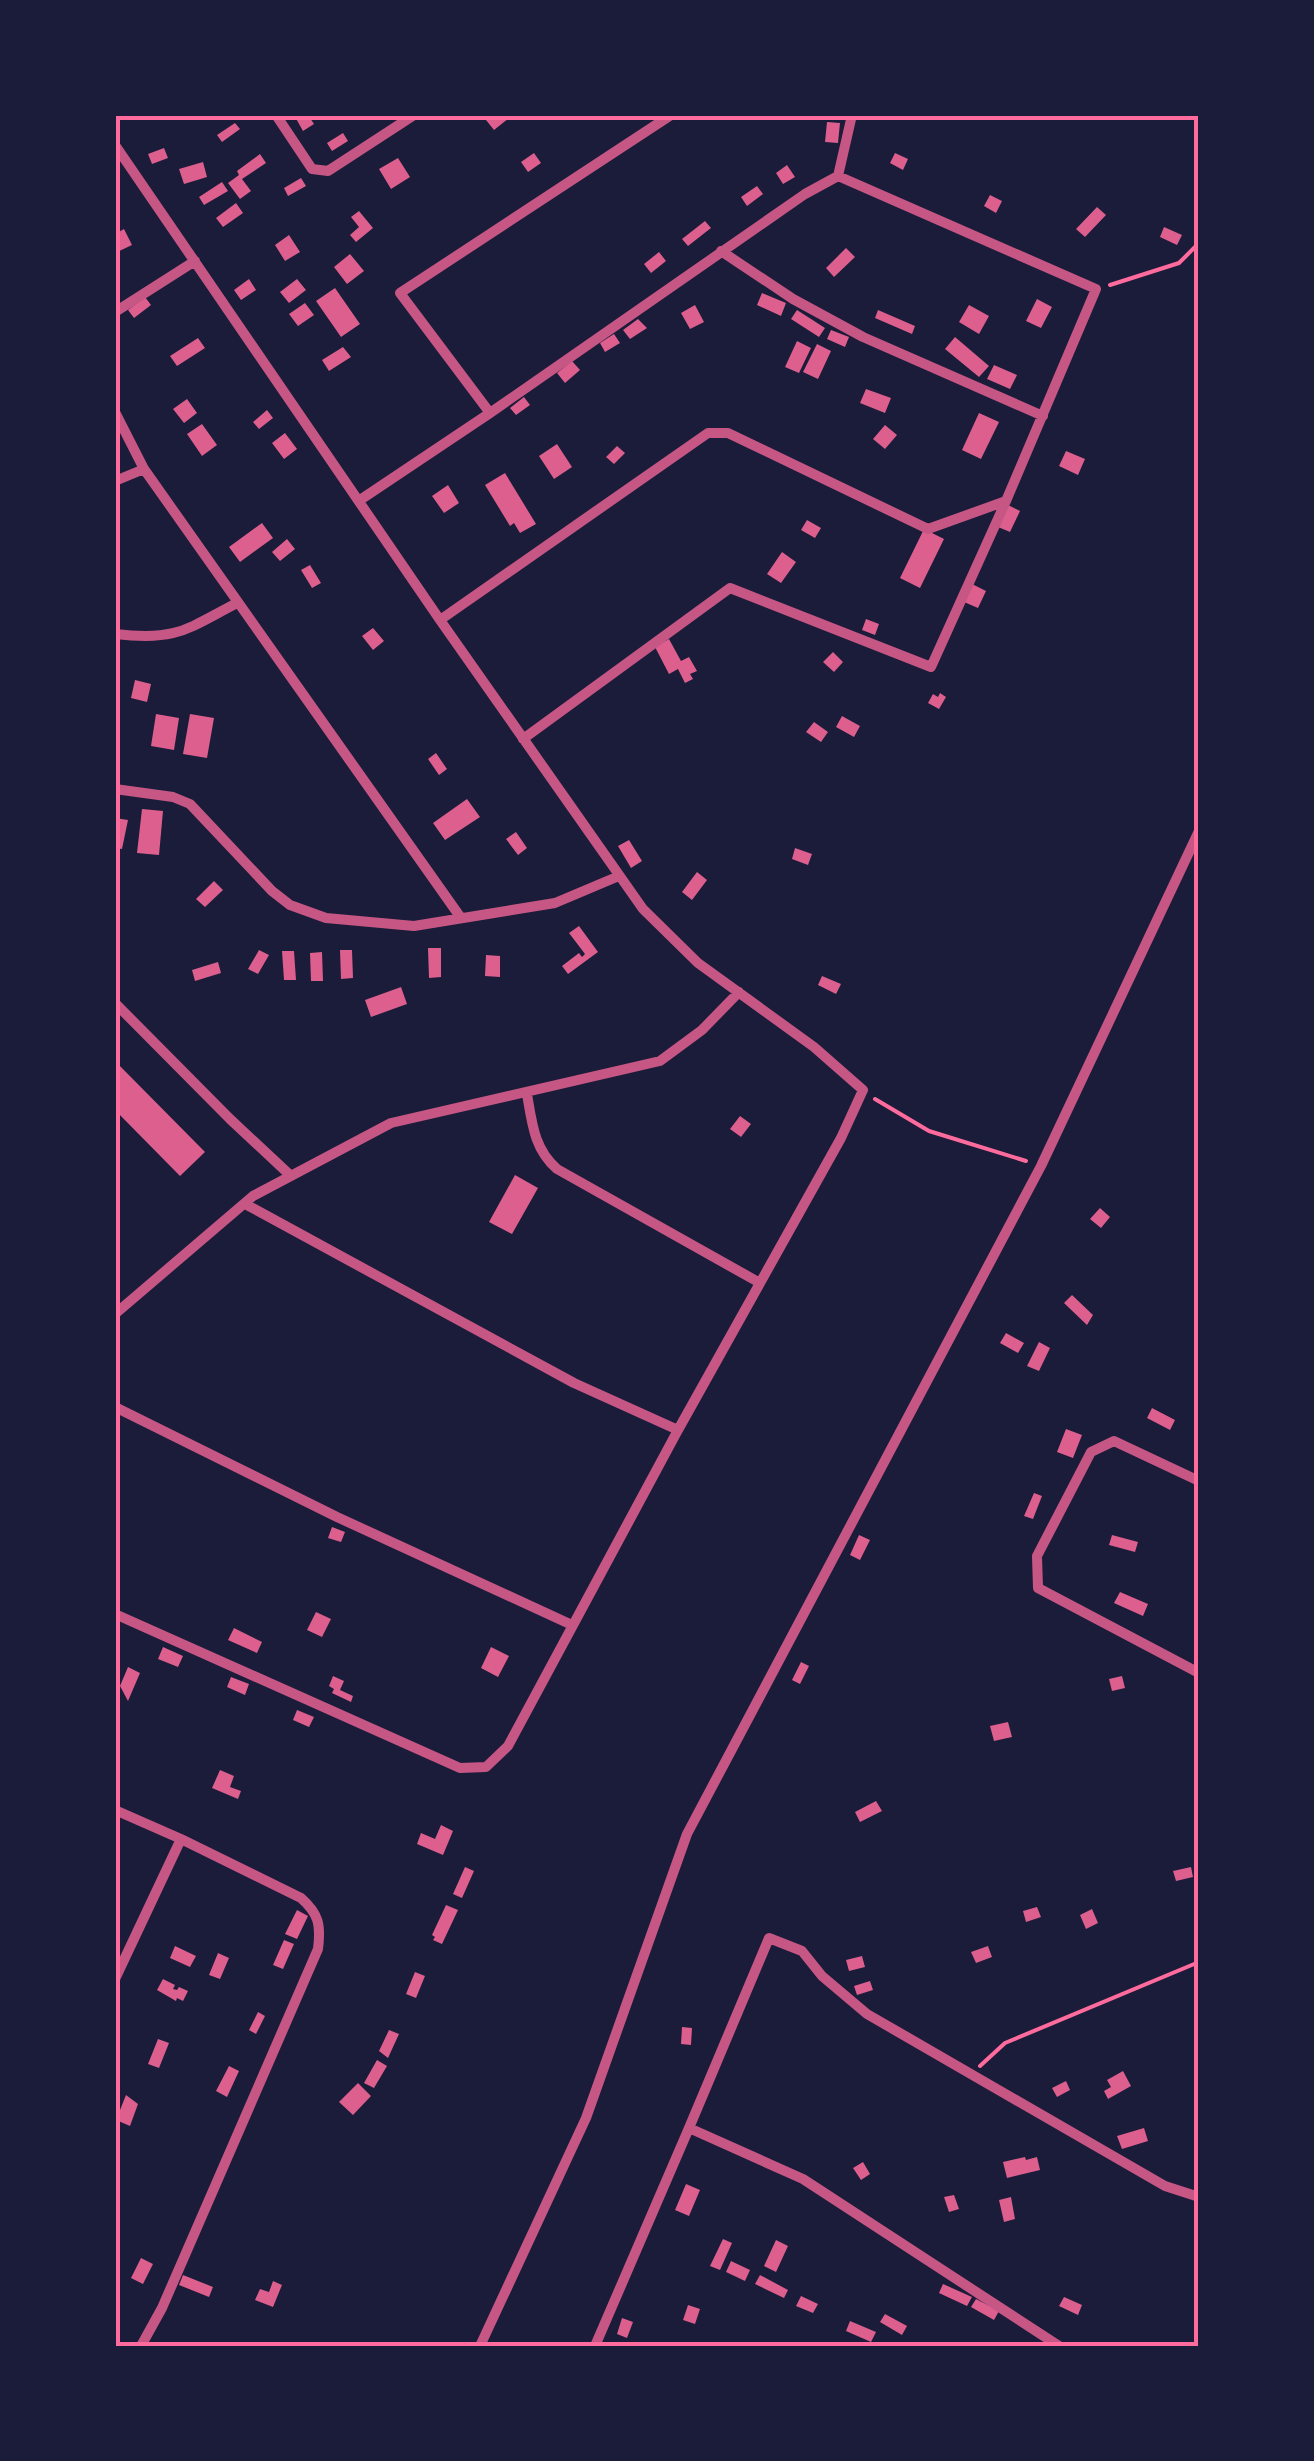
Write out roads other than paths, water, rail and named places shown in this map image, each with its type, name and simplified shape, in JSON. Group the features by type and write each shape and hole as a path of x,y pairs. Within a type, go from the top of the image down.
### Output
{"street":[{"path":"276,115 312,169 328,171 414,115"},
{"path":"490,414 400,293 671,115"},
{"path":"360,500 804,194 838,176 852,115"},
{"path":"115,146 619,876 674,943 824,1055 863,1090 841,1138 508,1746 495,1762 478,1769 460,1768 115,1614"},
{"path":"523,739 730,588 930,666 1006,501 1096,289 838,176"},
{"path":"722,251 792,299 863,337 1043,416"},
{"path":"115,312 195,261"},
{"path":"115,412 144,469 460,918"},
{"path":"440,620 708,433 728,433 928,528 1006,501"},
{"path":"115,481 144,469"},
{"path":"115,634 162,638 179,634 237,602"},
{"path":"115,789 173,797 190,804 272,891 306,913 392,926 460,918 555,904 619,876"},
{"path":"480,2346 586,2118 687,1834 1042,1166 1199,830"},
{"path":"115,1314 254,1196 391,1123 660,1061 702,1030 739,992"},
{"path":"115,1003 292,1176"},
{"path":"526,1094 538,1146 557,1169 760,1283"},
{"path":"247,1204 574,1382 678,1430"},
{"path":"115,1408 338,1517 572,1624"},
{"path":"1199,1481 1114,1441 1091,1452 1037,1556 1038,1588 1199,1673"},
{"path":"115,1810 301,1898 316,1911 320,1930 318,1949 162,2308 141,2346"},
{"path":"115,1979 182,1839"},
{"path":"595,2346 769,1938 802,1952 822,1976 867,2014 1165,2186 1199,2198"},
{"path":"688,2128 803,2179 1059,2346"}]}
